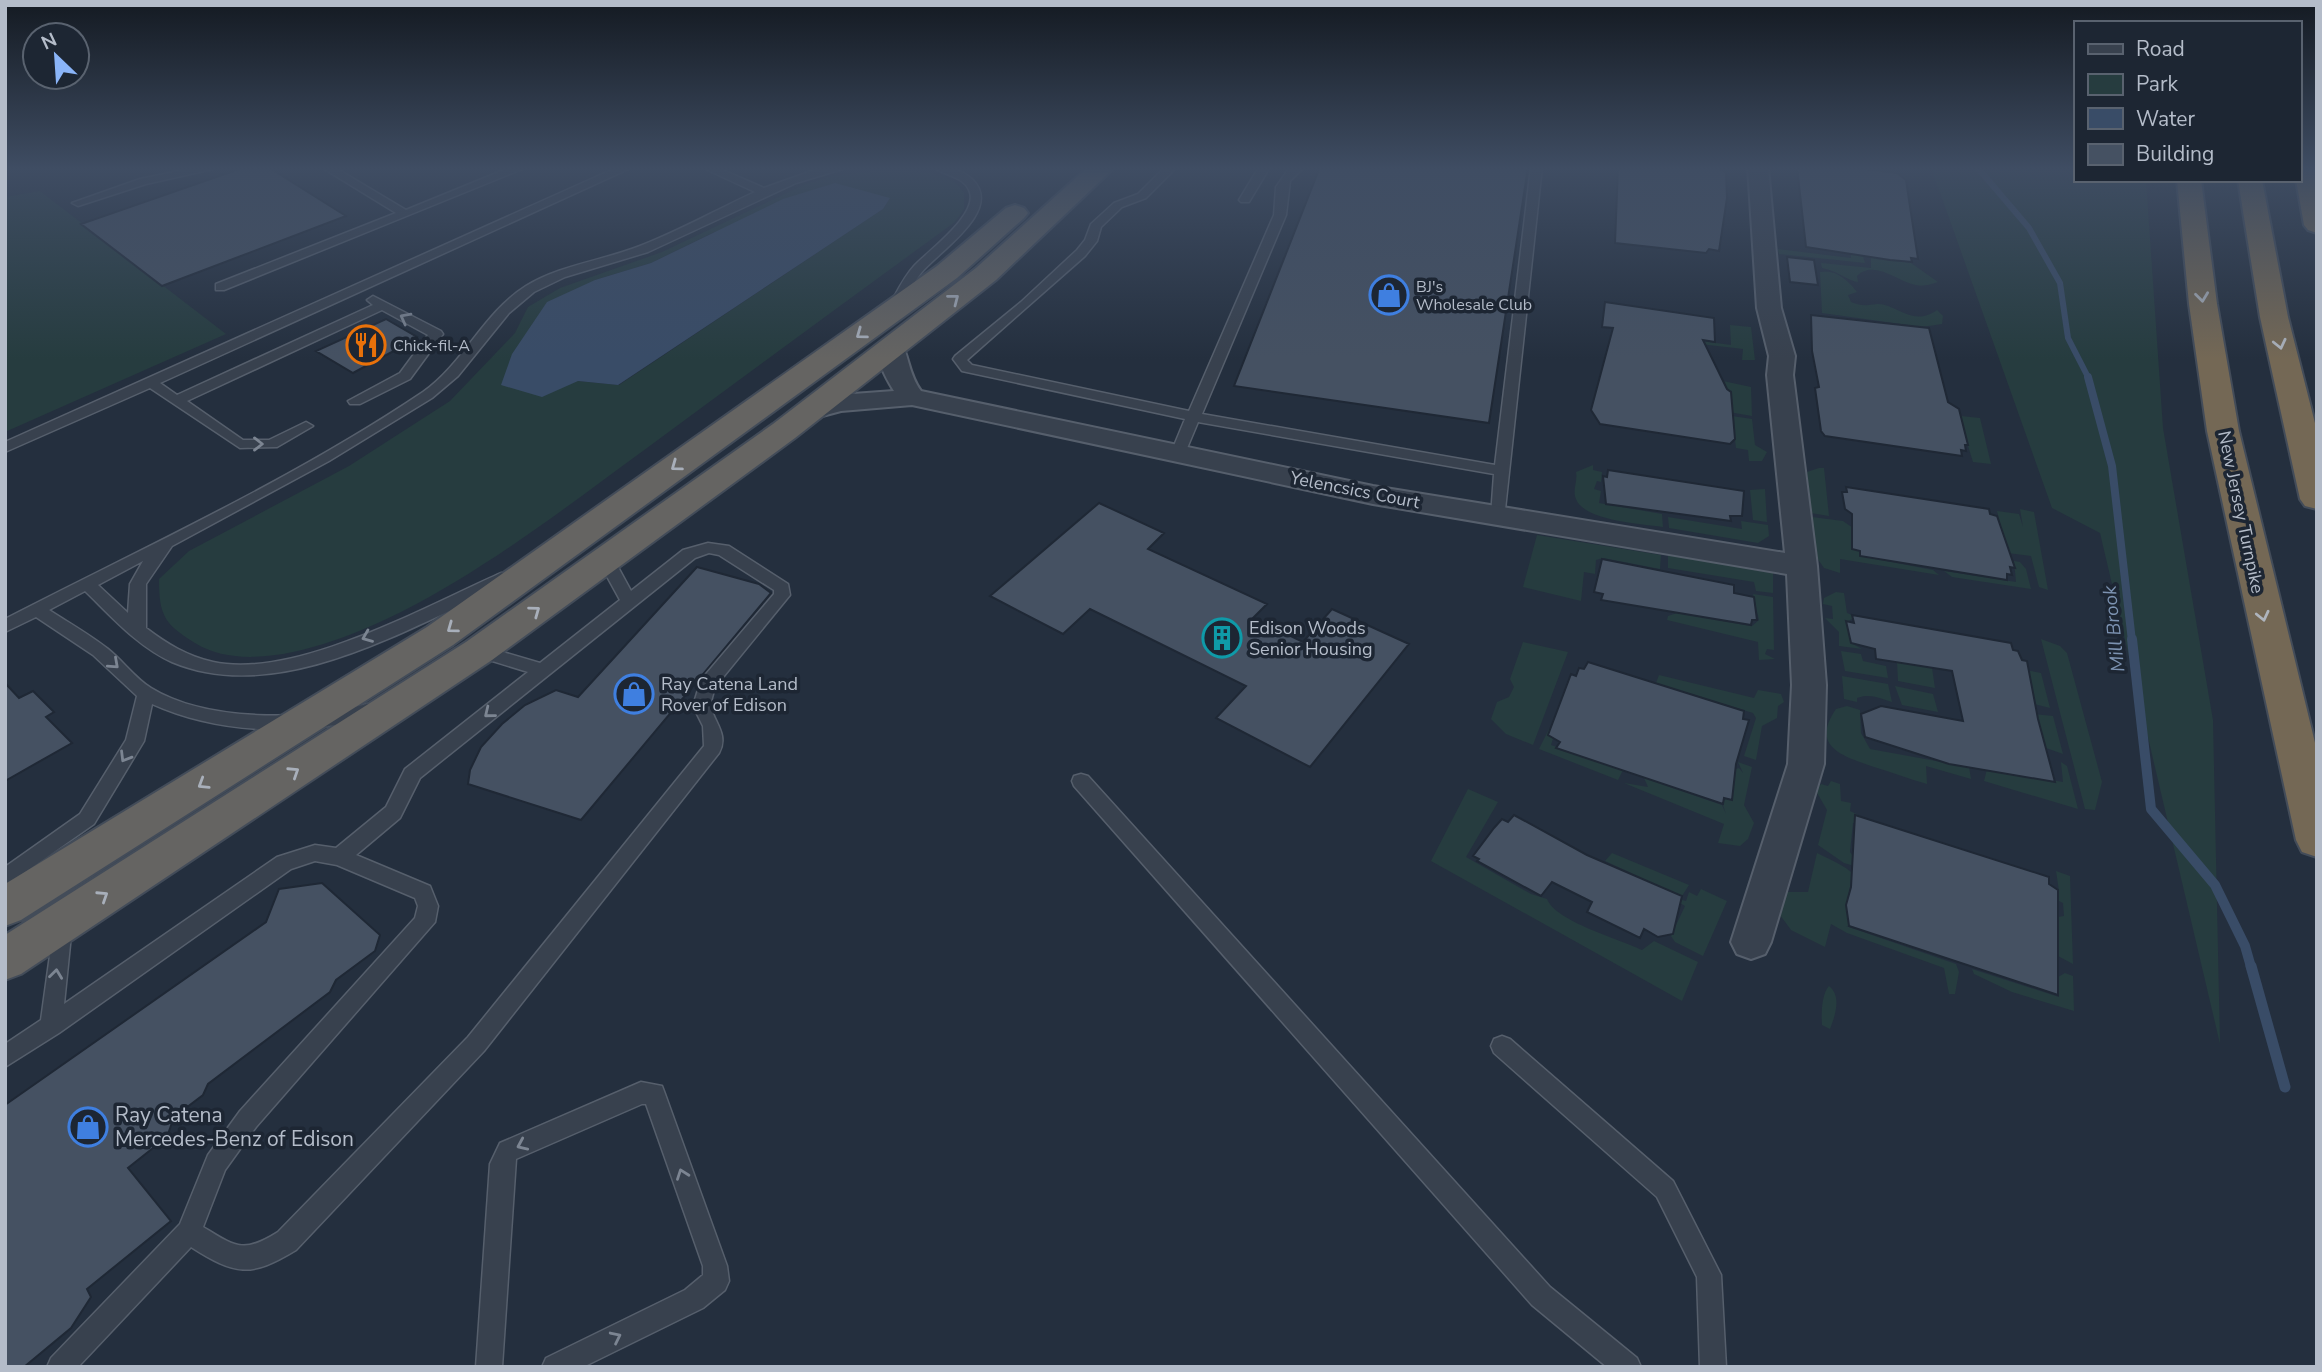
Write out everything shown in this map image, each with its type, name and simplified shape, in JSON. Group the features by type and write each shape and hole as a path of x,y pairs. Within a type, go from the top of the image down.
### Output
{"highway":[{"path":"5,907 440,636 947,272 993,231"},
{"path":"5,960 479,651 810,411 986,274 1033,231"},
{"name":"New Jersey Turnpike","path":"2195,231 2223,431 2317,840"},
{"path":"2259,231 2274,317 2317,499"}],"street":[{"path":"1751,942 1806,764 1809,685 1802,566 1780,375 1782,356 1769,308 1763,231"},
{"path":"892,348 891,359 899,379 912,397"},
{"name":"Yelencsics Court","path":"810,411 839,403 912,397 1373,495 1802,566"}],"lane":[{"path":"220,287 362,231"},
{"path":"5,448 486,231"},
{"path":"5,626 299,473 431,393 465,362 504,310 534,287 643,250 684,231"},
{"path":"892,311 916,270 958,231"},
{"path":"1094,231 1091,241 1081,253 960,359 967,368 1195,417 1502,471"},
{"path":"1178,453 1273,231"},
{"path":"1499,516 1530,231"},
{"path":"355,290 436,334 405,376 355,401"},
{"path":"177,400 383,305"},
{"path":"150,382 240,444 272,444 306,426"},
{"path":"138,628 134,595 136,586 155,557 176,537"},
{"path":"188,1232 238,1262 261,1258 287,1241 476,1044 713,748 712,726 702,706 707,685 782,595 782,588 723,550 708,548 689,554 412,774 406,798 387,822 339,857"},
{"path":"606,560 629,602"},
{"path":"87,584 156,645 191,663 228,673 256,673 290,667 323,655 543,562"},
{"path":"37,610 99,651 146,693 175,706 200,712 302,722 352,717 429,684"},
{"path":"479,651 542,670"},
{"path":"5,878 87,819 135,741 146,693"},
{"path":"1080,781 1541,1296 1628,1367"},
{"path":"5,1057 284,863 315,853 339,857 423,892 428,906 425,922 248,1119 216,1163 188,1232 60,1367"},
{"path":"51,1026 62,923"},
{"path":"1502,1046 1665,1189 1709,1275 1713,1367"},
{"path":"489,1367 502,1164 508,1151 629,1097 640,1093 653,1094 715,1266 716,1281 694,1298 555,1367"}],"green space":[{"path":"5,231 92,231 226,334 5,432"},
{"path":"706,231 719,231 651,263 595,280 578,381 619,385 850,231 943,231 497,556 401,612 327,643 271,656 243,657 218,653 195,643 170,624 160,602 159,579 189,551 349,466 450,401 515,333 528,307 560,288 662,252"},
{"path":"1954,231 2149,231 2163,428 2213,720 2220,1044 2100,533 2052,508"},
{"path":"1778,249 1851,258 1851,252 1862,253 1865,263 1779,254"},
{"path":"1871,257 1911,263 1938,282 1918,286 1871,270 1857,276 1858,282 1822,268 1821,263 1871,268"},
{"path":"1820,272 1836,274 1849,283 1857,292 1848,295 1851,302 1884,305 1920,317 1937,310 1943,316 1942,324 1922,327 1822,313"},
{"path":"1730,325 1751,327 1755,360 1742,360 1743,349 1657,339 1657,335 1731,345"},
{"path":"1723,381 1751,387 1752,416 1723,411 1732,405 1732,391 1727,390"},
{"path":"1732,416 1752,419 1755,445 1767,452 1762,461 1749,461 1748,450 1736,448"},
{"path":"1959,417 1980,418 1991,464 1973,462"},
{"path":"1593,465 1593,470 1602,472 1601,482 1597,481 1594,489 1601,491 1599,503 1662,514 1663,527 1602,517 1581,506 1575,496 1576,472"},
{"path":"1824,468 1829,516 1811,513 1807,472"},
{"path":"1765,489 1767,522 1753,520 1750,490"},
{"path":"2020,509 2034,512 2048,590 2039,587 2031,556 2008,553 1997,511 2019,514 2023,527"},
{"path":"1668,517 1742,529 1741,521 1768,525 1769,536 1758,543 1669,528"},
{"path":"1812,517 1843,521 1853,528 1852,548 1860,551 1860,556 1933,570 1939,575 1840,559 1840,573 1824,568 1815,555"},
{"path":"1537,535 1661,555 1660,569 1603,558 1596,560 1595,574 1584,572 1581,601 1523,587"},
{"path":"1668,555 1773,573 1773,593 1756,591 1754,582 1668,568"},
{"path":"2014,561 2020,562 2026,569 2031,589 1952,577 1944,571 2016,582"},
{"path":"1836,592 1844,593 1847,613 1852,615 1852,619 1846,622 1851,643 1862,649 1839,646 1839,632 1825,618 1833,619 1832,606 1823,604 1824,598"},
{"path":"1753,594 1773,597 1774,650 1767,649 1765,654 1775,659 1759,660 1758,642 1667,620 1668,616 1677,613 1752,626 1759,620"},
{"path":"2041,639 2060,646 2067,653 2102,782 2095,810 2085,809"},
{"path":"1523,642 1568,652 1533,745 1506,734 1491,719 1497,702 1509,697 1514,687 1510,679"},
{"path":"1841,651 1861,654 1863,661 1886,666 1888,678 1845,671"},
{"path":"1897,662 1932,668 1935,688 1898,681"},
{"path":"2026,673 2041,673 2050,708 2030,703"},
{"path":"1659,675 1754,698 1758,690 1781,694 1784,702 1778,706 1777,718 1762,726 1756,760 1744,756 1756,718 1753,713 1656,683"},
{"path":"1842,676 1888,684 1892,702 1870,696 1857,698 1857,702 1844,699"},
{"path":"1895,686 1933,694 1938,712 1902,705"},
{"path":"1847,706 1860,710 1861,733 1870,749 1969,767 1971,779 1926,766 1927,784 1841,754 1828,741 1826,733 1836,709"},
{"path":"2033,714 2053,716 2063,754 2046,748 2042,733 2032,730"},
{"path":"1549,729 1556,729 1551,745 1623,770 1618,780 1539,749"},
{"path":"1738,762 1752,767 1744,805 1754,823 1748,839 1740,846 1718,843 1724,824 1624,783 1648,787 1644,778 1722,805 1726,814 1723,805 1733,770 1739,768 1743,773"},
{"path":"2061,762 2067,766 2078,809 1984,781 1987,769 2063,782"},
{"path":"1831,781 1840,784 1841,801 1851,803 1850,811 1867,819 1860,825 1853,823 1850,852 1861,868 1844,863 1818,845 1827,810 1816,791 1821,784 1828,786"},
{"path":"1468,789 1498,802 1466,857 1531,894 1547,899 1562,915 1589,929 1642,950 1654,941 1698,962 1682,1001 1431,861"},
{"path":"1612,853 1689,885 1682,896 1674,893 1605,861"},
{"path":"1817,853 1846,868 1860,881 1851,883 1846,905 1856,926 1846,926 1956,964 1959,972 1955,994 1949,994 1944,968 1847,933 1831,924 1825,947 1791,930 1775,908 1784,892 1808,892"},
{"path":"2056,871 2070,876 2073,964 2058,956 2058,917 2064,916 2063,903 2057,900 2059,891"},
{"path":"1701,889 1727,901 1703,956 1675,942 1671,936 1685,906 1680,903 1682,900 1686,901 1689,892 1697,896"},
{"path":"1972,969 2059,997 2058,977 2065,973 2073,976 2074,1011 2012,992 1974,974"},
{"path":"1829,986 1836,1001 1830,1029 1822,1025 1823,998"}],"water":[{"path":"717,231 850,231 618,385 578,381 542,397 501,385 512,354 547,302 595,280 651,263"}],"building":[{"path":"90,231 307,231 162,286"},
{"name":"BJ's Wholesale Club","path":"1295,231 1518,231 1489,423 1234,386"},
{"path":"1615,231 1722,231 1719,251 1709,249 1706,253 1615,243"},
{"path":"1804,231 1914,231 1918,259 1911,258 1912,262 1890,260 1806,247"},
{"path":"1787,257 1814,260 1818,285 1790,282"},
{"path":"1605,302 1714,318 1715,342 1703,340 1731,392 1735,439 1730,444 1600,424 1591,410 1613,328 1602,327"},
{"path":"1811,315 1929,328 1948,402 1959,409 1968,445 1965,445 1966,451 1961,450 1962,456 1825,436 1821,431 1815,388 1819,387 1812,351"},
{"name":"Chick-fil-A","path":"386,319 417,337 416,339 353,373 316,351"},
{"path":"1608,470 1744,491 1742,516 1730,516 1731,521 1606,504 1603,476 1607,477"},
{"path":"1846,487 1989,509 1990,514 1997,516 2015,568 2010,567 2012,575 2007,574 2007,580 1860,556 1860,551 1852,549 1852,514 1845,509 1842,492 1847,492"},
{"name":"Edison Woods Senior Housing","path":"1099,503 1164,533 1148,549 1267,604 1253,618 1303,642 1332,609 1409,644 1310,767 1216,718 1246,686 1090,609 1063,634 990,596"},
{"path":"1602,559 1734,585 1734,593 1754,597 1757,620 1752,620 1751,625 1601,600 1603,594 1594,592"},
{"name":"Ray Catena Land Rover of Edison","path":"697,567 759,584 771,593 581,820 468,784 470,770 481,747 502,724 525,705 556,690 578,697"},
{"path":"1852,615 2011,643 2013,650 2018,651 2022,660 2027,661 2038,719 2055,782 1949,764 1865,737 1861,714 1881,706 1963,721 1952,671 1876,659 1875,649 1851,643 1846,621 1854,623"},
{"path":"1588,662 1744,711 1743,719 1749,720 1736,764 1732,800 1724,798 1723,804 1556,748 1560,742 1548,735 1571,674 1576,676 1579,668 1584,669"},
{"path":"5,683 19,698 33,691 54,712 46,717 72,743 5,781"},
{"path":"1514,815 1587,855 1682,896 1673,934 1658,937 1644,929 1640,938 1587,912 1592,902 1552,882 1541,896 1477,861 1479,859 1473,856 1494,828 1502,819 1508,822"},
{"path":"1855,815 2049,877 2049,884 2058,890 2058,995 1849,926 1846,905 1851,887"},
{"name":"Ray Catena Mercedes-Benz of Edison","path":"322,883 380,935 375,951 336,980 330,992 208,1084 203,1095 174,1117 167,1137 128,1168 171,1221 87,1289 91,1297 71,1328 24,1367 5,1367 5,1105 266,922 279,889"}],"waterway":[{"name":"Mill Brook","path":"2031,231 2060,283 2068,338 2088,377"},
{"name":"Mill Brook","path":"2088,377 2112,466 2132,641"},
{"name":"Mill Brook","path":"2132,639 2151,809 2215,885 2245,946 2251,967"},
{"name":"Mill Brook","path":"2251,966 2285,1087"}],"place":[{"name":"BJ's Wholesale Club","path":"1389,295"},
{"name":"Chick-fil-A","path":"366,345"},
{"name":"Edison Woods Senior Housing","path":"1222,638"},
{"name":"Ray Catena Land Rover of Edison","path":"634,694"},
{"name":"Ray Catena Mercedes-Benz of Edison","path":"88,1127"}]}
